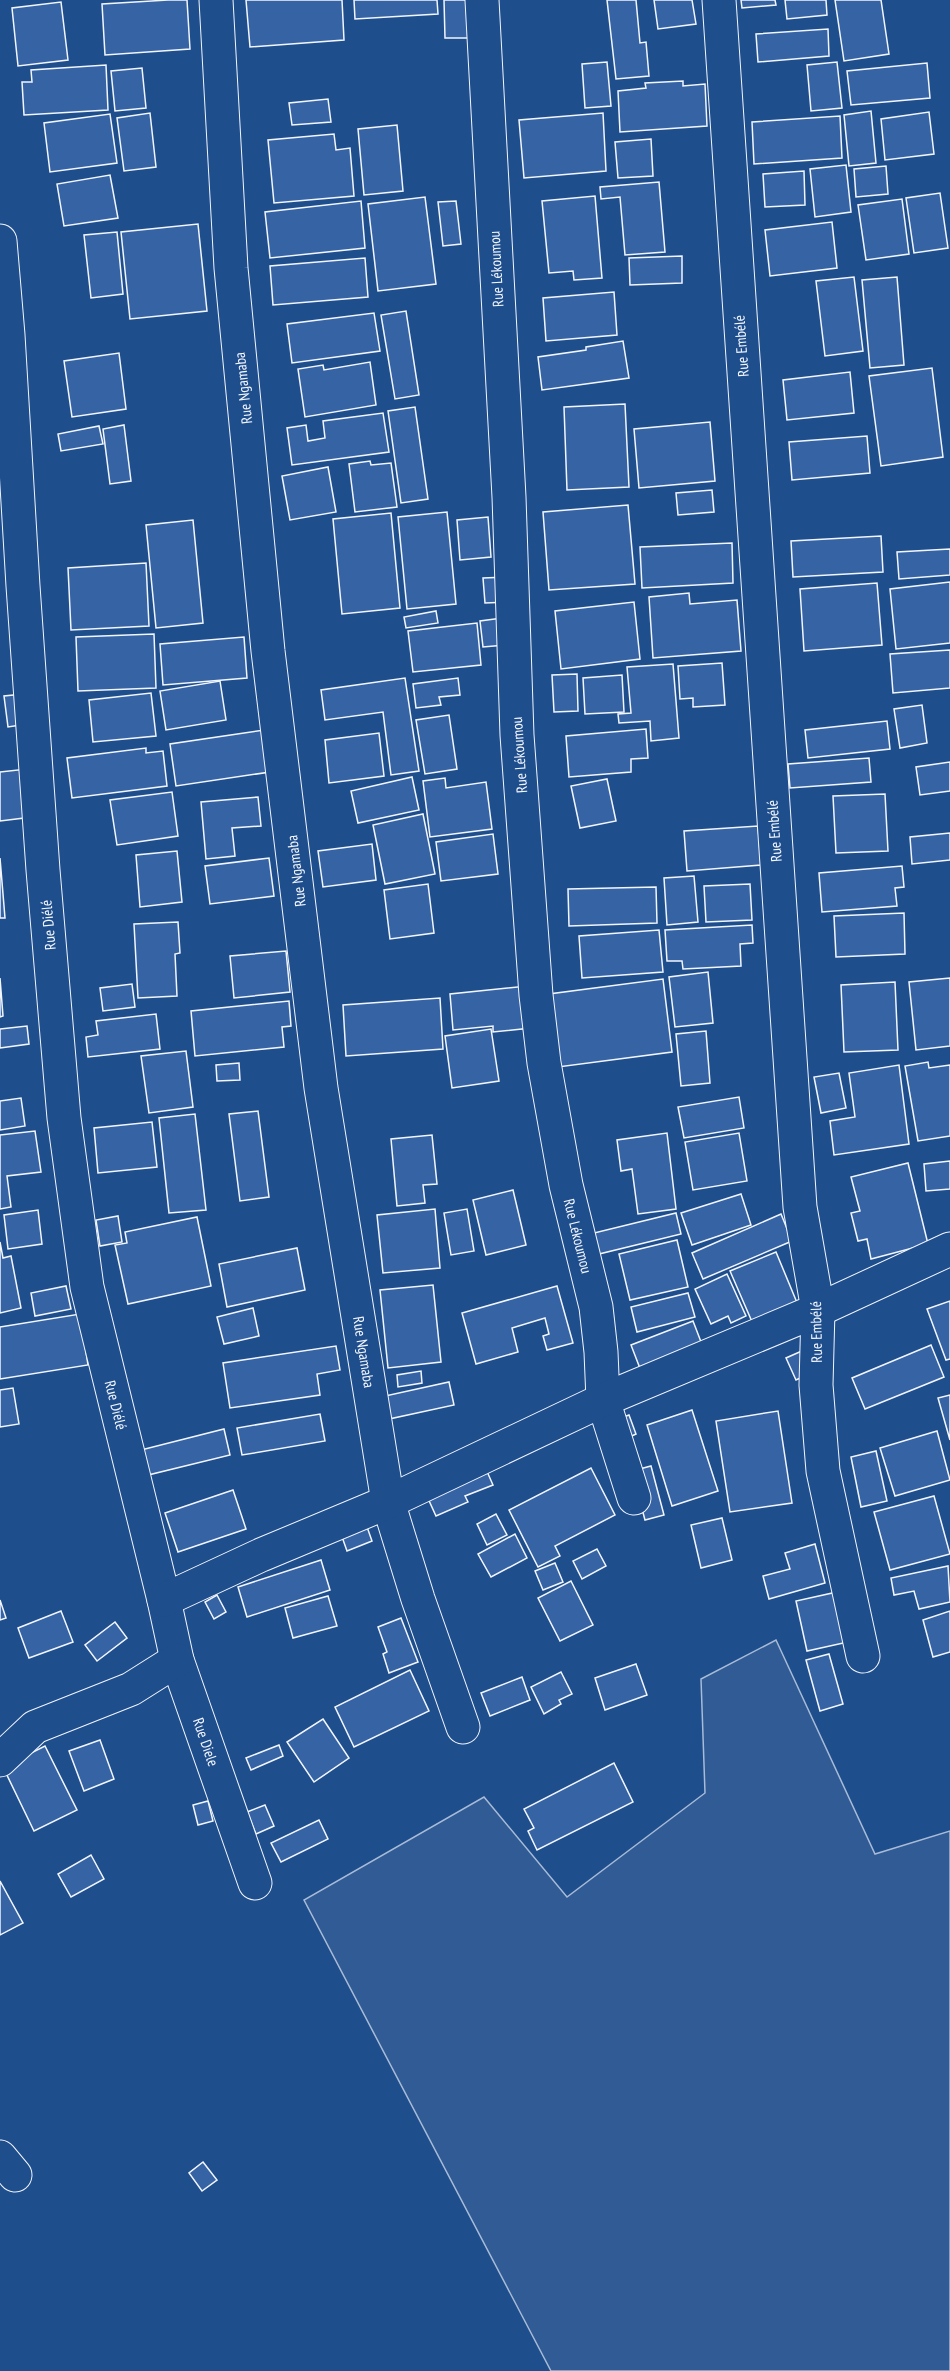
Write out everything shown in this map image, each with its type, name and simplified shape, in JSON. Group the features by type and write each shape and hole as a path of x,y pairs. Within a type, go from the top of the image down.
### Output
{"street":[{"name":"Rue Ngamaba","path":"216,0 231,268 268,651 321,1088 388,1502 418,1599 463,1727"},
{"name":"Rue Lékoumou","path":"482,0 509,497 517,735 536,995 544,1063 566,1185 596,1307 603,1400 634,1498"},
{"name":"Rue Embélé","path":"718,0 800,1207 818,1310 816,1385 823,1471 863,1656"},
{"name":"Rue Diélé","path":"0,241 40,835 64,1118 87,1287 164,1600"},
{"path":"164,1600 261,1555 388,1502 603,1400 818,1310 950,1249"},
{"name":"Rue Diele","path":"164,1600 177,1660 255,1883"},
{"path":"0,1760 35,1727 131,1689 177,1660"}],"shaded area":[{"path":"776,1640 875,1854 950,1831 950,2371 551,2371 304,1900 484,1797 567,1897 705,1793 701,1679"}],"building":[{"path":"187,0 190,49 105,55 102,4"},
{"path":"246,0 342,0 344,40 250,47"},
{"path":"354,0 437,0 438,14 355,19"},
{"path":"444,0 473,0 474,38 445,38"},
{"path":"607,0 636,0 640,43 646,42 649,76 616,79"},
{"path":"654,0 692,0 696,24 658,29"},
{"path":"741,0 775,0 776,5 742,8"},
{"path":"785,0 826,0 827,15 787,19"},
{"path":"835,0 881,0 889,54 844,61"},
{"path":"61,2 68,60 18,66 12,8"},
{"path":"828,29 829,56 758,62 756,34"},
{"path":"607,62 611,106 585,108 582,64"},
{"path":"837,62 842,108 811,111 807,65"},
{"path":"927,63 930,98 851,105 847,71"},
{"path":"106,65 108,110 24,115 22,82 32,82 31,70"},
{"path":"142,68 146,108 115,111 111,71"},
{"path":"683,81 683,86 705,84 707,126 620,132 618,91 646,88 645,83"},
{"path":"328,99 331,122 292,125 289,103"},
{"path":"871,111 876,163 849,166 844,115"},
{"path":"929,112 934,154 885,160 881,119"},
{"path":"150,113 156,167 124,171 117,118"},
{"path":"603,113 606,171 524,178 519,120"},
{"path":"110,114 117,163 50,172 44,123"},
{"path":"840,116 842,158 754,164 752,122"},
{"path":"397,125 403,191 364,195 358,129"},
{"path":"334,134 336,150 350,148 354,196 274,203 268,140"},
{"path":"651,139 653,176 618,178 615,142"},
{"path":"846,165 851,212 815,217 810,169"},
{"path":"886,166 888,194 856,197 854,169"},
{"path":"804,171 805,205 765,207 763,174"},
{"path":"110,175 118,218 64,226 57,184"},
{"path":"659,182 665,252 625,255 620,197 601,199 600,187"},
{"path":"940,193 948,248 914,253 906,198"},
{"path":"595,196 602,278 574,280 573,271 549,273 542,201"},
{"path":"425,197 436,284 378,291 368,204"},
{"path":"902,199 909,254 866,260 858,205"},
{"path":"361,201 365,248 270,258 265,212"},
{"path":"456,201 461,244 443,246 438,202"},
{"path":"832,222 837,268 770,276 765,230"},
{"path":"198,224 207,311 130,319 121,232"},
{"path":"117,232 123,294 91,298 84,235"},
{"path":"682,256 682,283 630,285 629,258"},
{"path":"365,258 368,297 273,305 270,266"},
{"path":"854,277 863,351 825,356 816,281"},
{"path":"897,277 904,365 870,368 862,280"},
{"path":"614,292 617,335 546,341 543,298"},
{"path":"406,311 419,395 395,399 381,315"},
{"path":"374,313 380,351 292,363 287,324"},
{"path":"623,341 629,378 542,390 538,357 586,350 586,347"},
{"path":"119,353 126,409 72,417 64,361"},
{"path":"370,362 376,405 305,417 298,369 323,365 324,370"},
{"path":"932,368 943,457 881,466 869,376"},
{"path":"850,372 854,413 787,420 783,380"},
{"path":"625,404 629,487 567,490 564,407"},
{"path":"415,407 428,499 401,503 388,411"},
{"path":"383,413 389,452 292,465 287,428 306,425 308,441 325,438 323,421"},
{"path":"710,422 715,481 639,488 634,429"},
{"path":"124,425 131,481 110,484 103,429"},
{"path":"99,426 103,444 61,451 58,434"},
{"path":"867,436 870,473 792,480 789,442"},
{"path":"370,461 371,465 391,463 397,507 355,512 349,464"},
{"path":"328,467 336,512 290,520 282,476"},
{"path":"712,490 714,512 678,515 676,493"},
{"path":"628,505 635,584 549,590 543,512"},
{"path":"447,512 456,604 407,609 398,517"},
{"path":"391,513 400,608 342,614 333,519"},
{"path":"488,517 491,557 460,560 457,520"},
{"path":"193,520 203,623 156,628 146,525"},
{"path":"881,536 883,572 793,577 791,541"},
{"path":"732,543 733,583 642,588 640,547"},
{"path":"950,549 950,575 899,579 897,552"},
{"path":"146,563 149,626 71,630 68,568"},
{"path":"507,577 509,602 485,603 483,578"},
{"path":"950,582 950,643 896,649 890,589"},
{"path":"877,583 882,645 804,651 800,589"},
{"path":"689,593 690,604 737,600 741,651 653,658 649,597"},
{"path":"634,602 640,659 561,669 555,611"},
{"path":"436,611 438,623 406,628 404,617"},
{"path":"502,618 505,645 483,647 480,621"},
{"path":"477,623 481,665 413,672 408,631"},
{"path":"154,634 156,688 78,691 76,637"},
{"path":"244,637 247,678 163,685 160,644"},
{"path":"950,650 950,688 893,693 890,654"},
{"path":"722,663 725,705 693,707 693,698 680,699 678,666"},
{"path":"673,664 679,738 651,741 650,721 619,723 618,714 631,713 627,667"},
{"path":"577,674 578,711 554,712 552,675"},
{"path":"622,675 624,712 585,714 583,678"},
{"path":"405,678 419,771 391,775 383,712 325,720 321,690"},
{"path":"458,678 460,695 439,697 441,705 416,708 413,684"},
{"path":"220,681 226,720 166,730 160,691"},
{"path":"151,693 156,736 93,742 89,700"},
{"path":"23,694 27,724 8,727 4,696"},
{"path":"922,705 927,743 900,748 894,709"},
{"path":"449,715 457,769 425,774 416,720"},
{"path":"887,721 890,749 808,758 805,730"},
{"path":"646,729 648,758 631,759 631,772 569,777 566,736"},
{"path":"264,730 270,772 176,786 170,744"},
{"path":"379,733 384,776 329,783 325,740"},
{"path":"146,748 146,753 163,751 167,786 72,798 67,758"},
{"path":"869,758 871,782 790,788 788,764"},
{"path":"950,762 950,791 920,795 916,767"},
{"path":"27,769 32,817 0,821 0,772"},
{"path":"412,777 419,810 358,823 351,791"},
{"path":"445,778 446,788 486,782 492,829 430,837 423,781"},
{"path":"607,779 616,821 580,828 571,786"},
{"path":"172,792 178,836 117,845 110,800"},
{"path":"885,794 888,851 836,853 833,796"},
{"path":"258,797 261,826 232,828 235,856 206,859 201,802"},
{"path":"423,814 435,874 385,884 373,825"},
{"path":"758,826 761,865 687,871 684,831"},
{"path":"950,833 950,860 912,864 910,837"},
{"path":"493,834 498,874 441,881 436,842"},
{"path":"372,844 376,880 323,887 318,851"},
{"path":"177,851 182,902 140,907 136,855"},
{"path":"0,858 5,918 0,918"},
{"path":"269,858 274,896 210,904 205,866"},
{"path":"902,866 904,887 895,888 897,906 822,912 819,873"},
{"path":"694,876 698,922 667,925 664,878"},
{"path":"428,884 434,933 390,939 384,890"},
{"path":"750,884 752,920 706,922 704,886"},
{"path":"656,887 657,923 569,926 568,889"},
{"path":"904,913 905,954 836,957 834,916"},
{"path":"178,922 180,953 175,954 177,996 138,998 134,924"},
{"path":"752,925 753,943 740,944 741,966 683,969 682,961 667,961 665,930"},
{"path":"659,930 663,972 582,978 579,936"},
{"path":"286,951 290,992 234,998 230,956"},
{"path":"708,972 713,1023 675,1027 669,977"},
{"path":"0,978 3,1016 0,1017"},
{"path":"950,978 950,1046 916,1050 909,982"},
{"path":"663,979 672,1052 558,1067 549,994"},
{"path":"895,982 898,1050 844,1052 841,985"},
{"path":"132,984 135,1007 103,1011 100,988"},
{"path":"527,986 531,1028 493,1032 493,1026 453,1030 450,994"},
{"path":"440,998 443,1049 346,1056 343,1005"},
{"path":"289,1001 291,1026 282,1027 284,1047 195,1056 191,1011"},
{"path":"156,1014 160,1049 88,1057 86,1037 98,1035 96,1021"},
{"path":"27,1026 29,1044 0,1048 0,1029"},
{"path":"491,1029 499,1081 452,1088 445,1036"},
{"path":"706,1031 710,1083 681,1086 676,1034"},
{"path":"186,1051 193,1107 149,1113 141,1056"},
{"path":"928,1062 929,1068 950,1065 950,1136 918,1141 905,1066"},
{"path":"239,1063 240,1080 217,1081 216,1065"},
{"path":"899,1065 909,1144 834,1155 830,1121 855,1117 849,1073"},
{"path":"839,1073 846,1108 821,1113 814,1077"},
{"path":"739,1097 744,1128 684,1138 678,1107"},
{"path":"21,1098 25,1126 0,1130 0,1101"},
{"path":"258,1111 269,1197 240,1201 229,1114"},
{"path":"195,1114 206,1210 169,1213 159,1118"},
{"path":"152,1122 157,1167 98,1173 94,1128"},
{"path":"35,1131 41,1172 7,1176 11,1207 0,1209 0,1135"},
{"path":"667,1133 676,1209 638,1214 632,1169 621,1171 617,1140"},
{"path":"739,1133 747,1181 693,1190 685,1142"},
{"path":"432,1135 437,1184 423,1185 425,1203 397,1206 391,1139"},
{"path":"950,1161 950,1189 926,1191 924,1164"},
{"path":"908,1163 928,1244 871,1259 867,1239 858,1241 851,1213 860,1211 851,1177"},
{"path":"513,1190 526,1245 486,1255 473,1200"},
{"path":"741,1194 751,1225 692,1245 681,1213"},
{"path":"435,1209 440,1268 383,1273 377,1215"},
{"path":"467,1209 474,1251 451,1255 444,1213"},
{"path":"38,1210 42,1244 8,1249 4,1215"},
{"path":"676,1213 681,1234 599,1254 594,1233"},
{"path":"781,1214 792,1241 703,1279 692,1253"},
{"path":"118,1216 122,1242 100,1246 96,1220"},
{"path":"197,1217 211,1286 128,1304 115,1245 127,1243 125,1232"},
{"path":"677,1240 688,1287 630,1300 619,1254"},
{"path":"0,1242 3,1258 11,1256 21,1308 0,1313"},
{"path":"297,1248 305,1290 227,1307 219,1264"},
{"path":"776,1252 798,1305 753,1324 730,1271"},
{"path":"727,1274 746,1316 731,1323 728,1316 711,1324 695,1289"},
{"path":"433,1285 441,1362 388,1368 380,1290"},
{"path":"66,1286 71,1309 35,1316 31,1293"},
{"path":"557,1286 573,1343 547,1350 543,1336 549,1334 545,1318 512,1328 518,1352 476,1364 462,1313"},
{"path":"688,1293 695,1317 637,1332 631,1307"},
{"path":"950,1301 950,1359 946,1360 927,1309"},
{"path":"253,1308 259,1336 224,1344 217,1317"},
{"path":"80,1314 88,1365 0,1379 0,1327"},
{"path":"693,1321 703,1347 641,1371 631,1345"},
{"path":"931,1345 944,1377 865,1409 852,1378"},
{"path":"336,1346 340,1370 317,1374 320,1395 230,1408 223,1363"},
{"path":"804,1350 813,1372 796,1380 786,1358"},
{"path":"421,1371 422,1383 398,1387 397,1375"},
{"path":"449,1382 454,1405 389,1419 385,1396"},
{"path":"13,1388 19,1424 0,1427 0,1390"},
{"path":"950,1395 950,1440 938,1398"},
{"path":"692,1410 718,1491 672,1506 647,1425"},
{"path":"778,1411 792,1503 730,1512 716,1421"},
{"path":"320,1414 325,1441 242,1455 237,1428"},
{"path":"629,1415 636,1434 623,1440 615,1420"},
{"path":"224,1429 230,1455 144,1476 137,1451"},
{"path":"937,1431 950,1480 895,1496 880,1448"},
{"path":"876,1451 887,1501 861,1507 851,1457"},
{"path":"651,1466 664,1515 645,1520 632,1471"},
{"path":"485,1467 493,1485 465,1496 468,1502 436,1516 426,1494"},
{"path":"591,1468 615,1515 555,1546 560,1556 538,1567 509,1510"},
{"path":"233,1490 246,1529 178,1552 165,1513"},
{"path":"934,1496 950,1554 890,1570 874,1512"},
{"path":"496,1514 507,1535 487,1545 477,1524"},
{"path":"722,1518 732,1560 701,1568 691,1525"},
{"path":"366,1524 372,1541 347,1551 341,1534"},
{"path":"515,1534 527,1558 491,1577 478,1554"},
{"path":"815,1544 825,1583 769,1599 763,1576 790,1569 785,1553"},
{"path":"597,1549 606,1566 582,1579 573,1561"},
{"path":"321,1560 330,1590 247,1617 238,1587"},
{"path":"555,1563 563,1582 543,1590 535,1571"},
{"path":"948,1566 950,1602 919,1609 914,1591 894,1595 891,1578"},
{"path":"571,1581 593,1625 560,1641 538,1598"},
{"path":"837,1592 848,1642 807,1651 796,1601"},
{"path":"217,1595 226,1612 214,1619 205,1602"},
{"path":"328,1596 337,1626 293,1638 285,1608"},
{"path":"0,1600 6,1618 0,1620"},
{"path":"61,1611 73,1642 29,1658 18,1628"},
{"path":"950,1611 950,1652 933,1657 923,1620"},
{"path":"401,1618 418,1662 389,1673 383,1654 387,1652 378,1627"},
{"path":"115,1622 127,1638 97,1661 85,1645"},
{"path":"829,1654 843,1704 820,1711 806,1660"},
{"path":"636,1664 647,1695 605,1710 595,1678"},
{"path":"410,1670 429,1711 354,1747 335,1707"},
{"path":"561,1672 572,1694 559,1700 561,1704 544,1714 531,1687"},
{"path":"522,1677 530,1700 490,1716 481,1693"},
{"path":"323,1719 349,1758 314,1782 287,1742"},
{"path":"100,1740 114,1779 84,1791 69,1751"},
{"path":"279,1745 283,1756 251,1770 246,1758"},
{"path":"45,1746 77,1810 34,1831 3,1767"},
{"path":"614,1763 633,1802 537,1850 528,1831 534,1828 524,1809"},
{"path":"208,1801 213,1821 198,1825 193,1805"},
{"path":"265,1805 274,1826 256,1834 247,1812"},
{"path":"319,1820 328,1839 281,1862 271,1843"},
{"path":"91,1855 104,1879 71,1897 58,1874"},
{"path":"0,1881 23,1923 0,1935"},
{"path":"203,2162 217,2180 202,2191 189,2173"}]}
